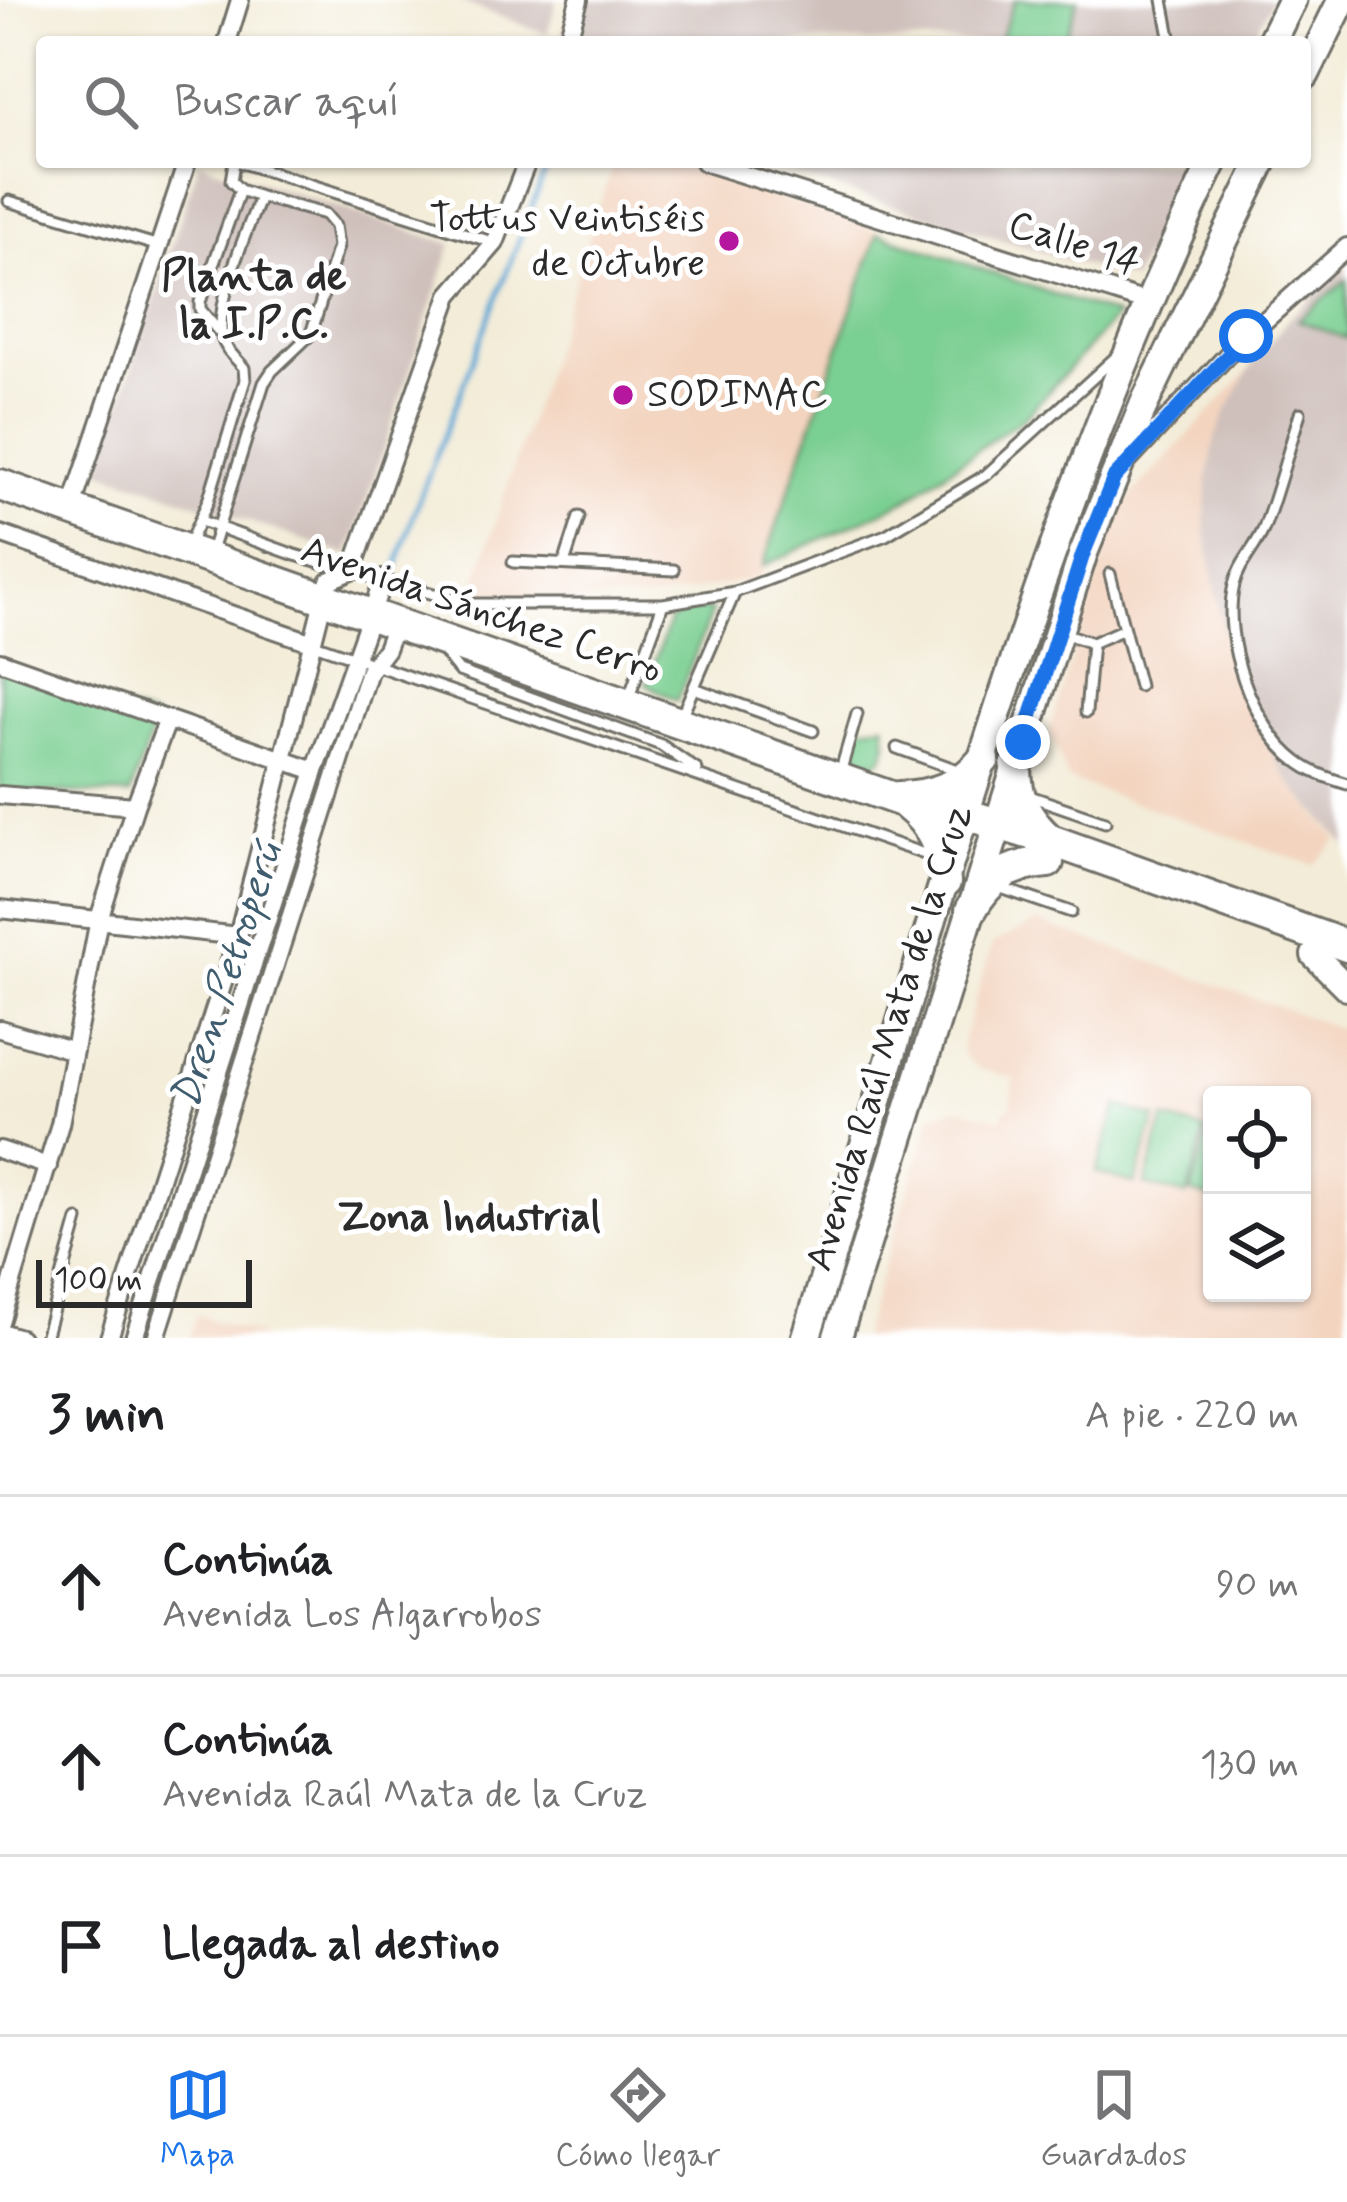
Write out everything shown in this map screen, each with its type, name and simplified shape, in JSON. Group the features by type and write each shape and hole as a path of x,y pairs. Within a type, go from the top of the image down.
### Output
{"highway":[{"name":"Avenida Sánchez Cerro","path":"0,485 204,538 379,617 953,819 1332,943 1347,967"},
{"path":"897,799 937,792 977,767"},
{"path":"970,910 988,884 1049,851 1027,817 1016,778"},
{"path":"897,799 925,821 944,872"}],"main road":[{"path":"1274,36 1292,0"},
{"path":"1311,63 1342,0"},
{"name":"Avenida Raúl Mata de la Cruz","path":"806,1338 944,872 953,819 977,767 1134,340 1211,168"},
{"name":"Avenida Raúl Mata de la Cruz","path":"837,1338 1083,554 1154,382 1259,168"},
{"path":"1032,618 1026,645 1027,682 1039,677 1055,643"},
{"name":"Avenida Sánchez Cerro","path":"1332,943 1347,988"}],"street":[{"path":"228,36 241,0"},
{"path":"569,36 578,0"},
{"path":"72,507 185,168"},
{"path":"109,1338 238,936 329,581 352,571 450,295 495,242 525,168"},
{"name":"Calle 14","path":"723,168 1149,303"},
{"path":"1114,478 1233,349 1347,247"},
{"path":"0,534 313,644"},
{"path":"156,1338 362,693 386,649 379,617 383,579"},
{"path":"134,1338 315,772 355,656 379,617"},
{"path":"0,661 315,772"},
{"path":"0,1322 48,1166 99,919 168,719"},
{"path":"0,795 135,806"},
{"path":"0,909 238,936"},
{"path":"0,1029 74,1051"},
{"path":"0,1150 48,1166"},
{"path":"0,1332 20,1338"}],"lane":[{"path":"1163,0 1172,36"},
{"path":"204,538 272,371 311,334 338,246 335,226 325,214 240,190 230,176 233,168"},
{"path":"255,168 495,242"},
{"path":"221,334 200,309 200,302 240,190"},
{"path":"260,197 221,313 221,334 226,349 244,368 272,371"},
{"path":"9,201 159,246"},
{"path":"204,538 295,555 470,604 663,604 735,592 886,535 986,476 1134,340"},
{"path":"204,538 242,397 244,368"},
{"path":"1300,413 1262,532 1234,586 1234,640 1251,701 1277,741 1316,773 1347,784"},
{"path":"564,564 579,517"},
{"path":"512,562 674,570"},
{"path":"1110,574 1138,686"},
{"path":"679,722 735,592"},
{"path":"626,704 663,604"},
{"path":"1055,643 1091,643 1124,629"},
{"path":"440,638 445,658 459,671 661,745 706,776"},
{"path":"1086,712 1091,643"},
{"path":"313,644 706,776 944,872"},
{"path":"694,688 814,731"},
{"path":"838,778 857,714"},
{"path":"897,748 977,767"},
{"path":"1016,778 1105,822"},
{"path":"988,884 1071,912"},
{"path":"45,1338 78,1220"}],"shaded area":[{"path":"456,0 557,0 547,34"},
{"path":"573,0 1272,0 1254,36 562,36"},
{"path":"197,168 218,168 452,244 348,555 99,470"},
{"path":"612,168 689,168 879,231 761,577 648,600 525,602 473,590"},
{"path":"772,168 1188,168 1132,280"},
{"path":"1347,266 1347,846 1289,782 1252,720 1229,661 1205,530 1215,438 1227,410 1248,371 1288,319"},
{"path":"1248,371 1215,438 1205,530 1229,661 1252,720 1289,782 1338,839 1313,865 1067,779 1049,729 1120,508"},
{"path":"1038,922 1347,1031 1347,1338 861,1338 932,1116 957,1107 1002,1119 1011,1107 1014,1078 979,1069 962,1054 993,943"},
{"path":"197,1315 266,1338 189,1338"}],"green space":[{"path":"1015,0 1078,0 1066,36 1001,36"},
{"path":"878,233 1117,316 1026,416 904,501 763,566"},
{"path":"1347,280 1347,339 1298,320"},
{"path":"699,608 712,611 677,701 646,684 670,619"},
{"path":"0,667 156,719 130,795 0,791"},
{"path":"885,724 883,758 867,766 850,761 861,727"},
{"path":"1117,1106 1156,1118 1135,1184 1096,1172"},
{"path":"1164,1119 1203,1129 1187,1196 1145,1185"},
{"path":"1203,1152 1203,1196 1191,1193"}],"waterway":[{"name":"Dren Petroperú","path":"396,570 547,168"}],"place":[{"name":"Tottus Veintiséis de Octubre","path":"729,241"},
{"name":"SODIMAC","path":"623,395"}],"district":[{"name":"Planta de la I.P.C.","path":"254,301"},
{"name":"Zona Industrial","path":"469,1218"}],"route":[{"path":"1023,742 1083,554 1114,478 1246,336"}]}
